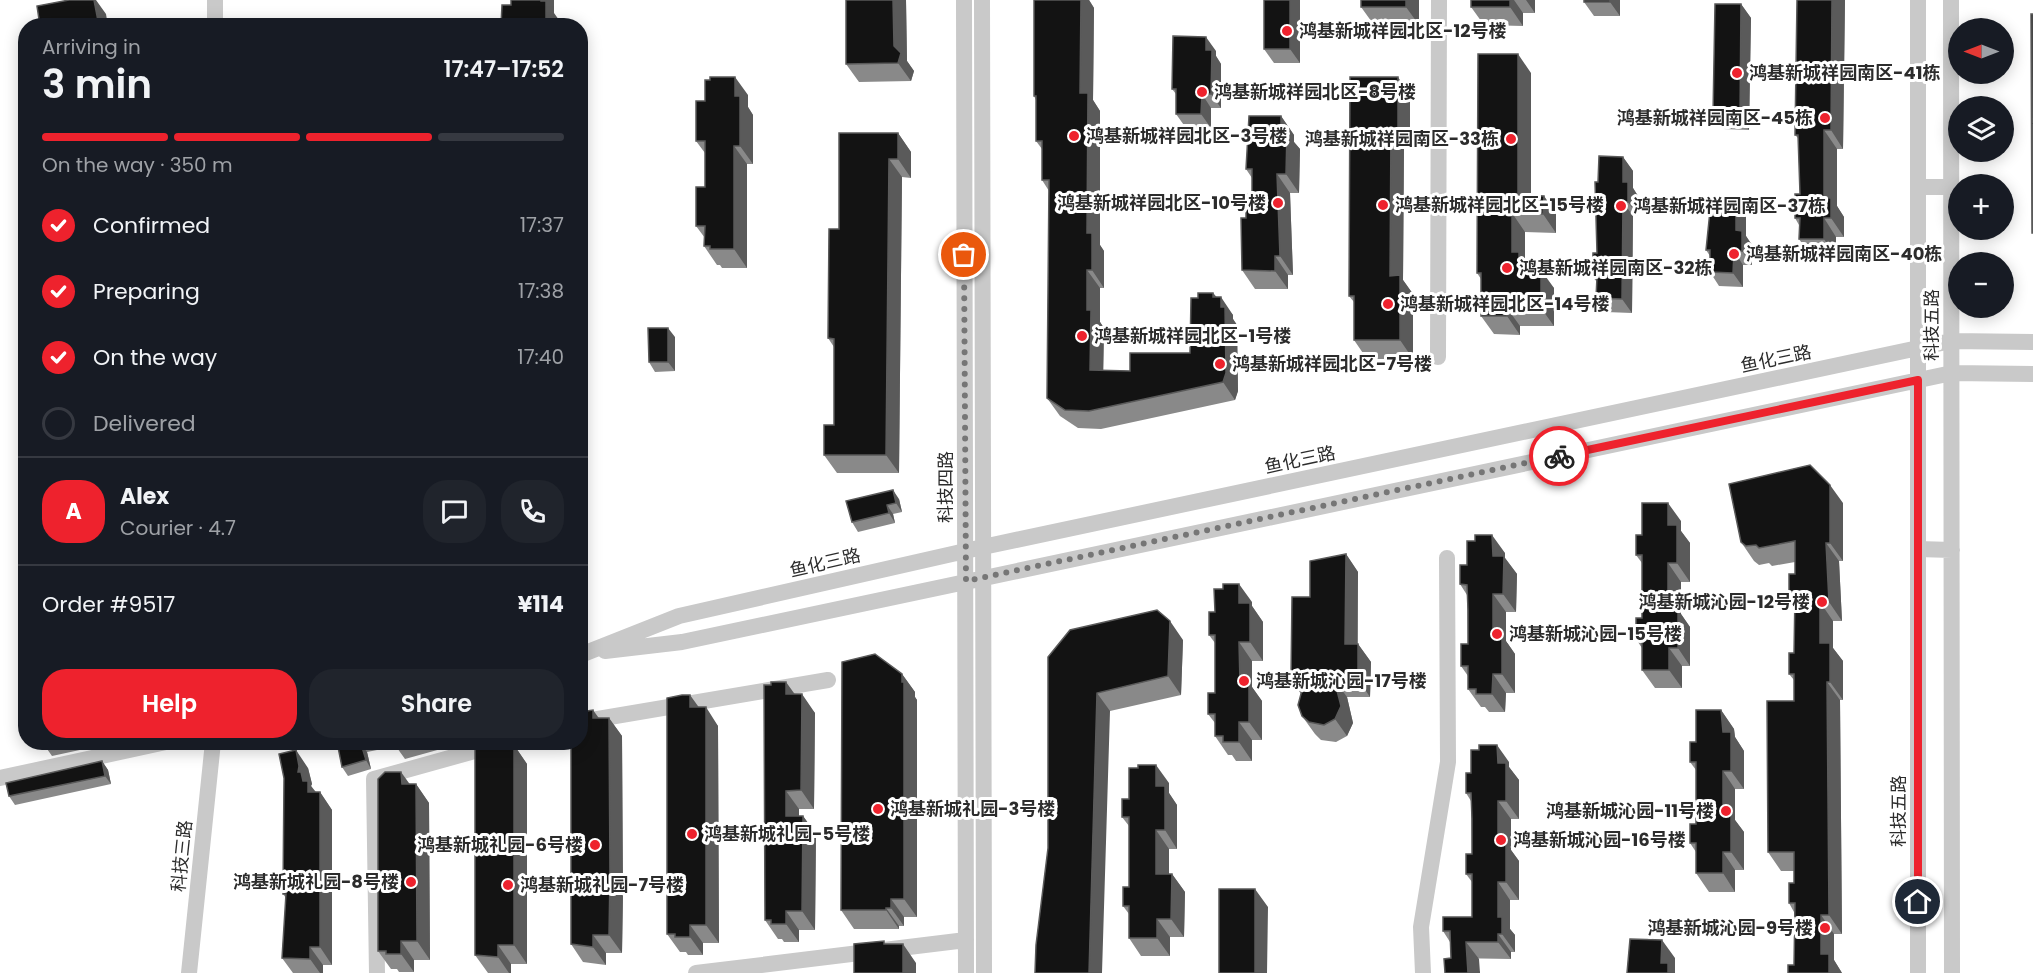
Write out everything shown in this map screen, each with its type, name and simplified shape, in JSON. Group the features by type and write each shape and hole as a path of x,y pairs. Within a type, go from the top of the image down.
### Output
{"street":[{"path":"215,0 215,18"},
{"name":"科技四路","path":"964,0 966,973"},
{"name":"科技四路","path":"982,0 984,973"},
{"path":"1438,357 1439,0"},
{"name":"科技五路","path":"1918,0 1918,973"},
{"name":"科技五路","path":"1951,0 1952,174"},
{"path":"1918,187 1948,187"},
{"name":"科技五路","path":"1952,240 1952,973"},
{"name":"鱼化三路","path":"588,652 679,616 983,547 1952,341 2033,342"},
{"name":"鱼化三路","path":"588,653 682,642 1952,373 2033,374"},
{"path":"1918,549 1952,550"},
{"path":"1423,973 1421,927 1448,762 1447,558"},
{"path":"588,721 828,680"},
{"path":"0,778 129,750"},
{"name":"科技三路","path":"189,973 212,750"},
{"path":"377,973 374,779 478,750"},
{"path":"696,973 966,940"}],"building":[{"path":"69,0 94,0 97,18 39,18 37,6"},
{"path":"511,0 546,1 546,18 501,18 502,5 511,5"},
{"path":"846,0 893,0 894,46 901,53 898,63 846,64"},
{"path":"1034,0 1081,0 1080,93 1088,93 1087,233 1092,233 1092,270 1087,270 1087,310 1091,310 1090,370 1130,371 1130,353 1190,353 1191,298 1198,298 1198,293 1213,293 1213,297 1221,297 1221,307 1225,307 1226,373 1223,382 1089,411 1065,410 1047,398 1049,180 1042,180 1042,141 1036,141"},
{"path":"1264,0 1290,0 1290,49 1264,49"},
{"path":"1361,0 1406,0 1406,7 1361,7"},
{"path":"1471,0 1510,0 1510,7 1471,7"},
{"path":"1584,0 1610,0 1610,2 1584,2"},
{"path":"1797,0 1832,0 1831,130 1824,130 1824,198 1831,198 1831,218 1824,218 1824,239 1799,239 1800,218 1795,218 1795,194 1800,194 1798,135 1795,135"},
{"path":"1715,4 1741,4 1740,116 1713,115"},
{"path":"2031,14 2033,14 2033,233 2032,233"},
{"path":"1173,36 1206,37 1206,50 1212,50 1211,94 1202,94 1201,114 1176,114 1176,89 1172,89"},
{"path":"1478,54 1518,54 1518,195 1544,196 1543,214 1512,213 1512,252 1519,252 1519,270 1541,270 1541,308 1507,308 1507,316 1481,316 1481,273 1477,273"},
{"path":"710,77 735,77 735,96 740,96 740,146 734,146 734,249 710,249 710,246 704,246 705,226 696,226 696,187 705,187 705,141 696,141 696,101 705,101 705,80 710,80"},
{"path":"1350,77 1398,77 1398,129 1391,129 1390,276 1400,275 1400,340 1354,340 1354,296 1349,296"},
{"path":"1249,116 1281,116 1281,131 1287,131 1286,174 1277,174 1280,256 1275,256 1275,271 1242,270 1241,218 1246,218 1246,194 1252,194 1252,169 1246,169"},
{"path":"839,133 898,133 898,159 889,159 886,455 824,455 824,425 834,425 834,339 828,338 829,229 839,229"},
{"path":"1599,156 1623,157 1623,182 1628,182 1628,202 1623,202 1622,299 1596,298 1597,277 1592,276 1593,253 1597,253 1595,182 1598,182"},
{"path":"1719,197 1736,197 1736,230 1742,231 1742,251 1734,251 1733,273 1710,272 1710,250 1706,250 1711,201 1719,201"},
{"path":"648,328 668,328 668,362 649,362"},
{"path":"1810,465 1830,485 1830,543 1826,543 1829,602 1820,602 1820,643 1830,643 1830,682 1827,682 1829,915 1821,915 1821,954 1829,954 1829,973 1788,973 1788,965 1794,965 1795,903 1789,903 1789,883 1794,883 1794,852 1768,852 1767,701 1794,701 1794,674 1789,674 1789,653 1794,653 1795,594 1789,594 1789,574 1795,574 1795,541 1759,548 1756,545 1746,546 1741,542 1729,484"},
{"path":"893,490 896,503 887,505 889,513 852,522 846,501"},
{"path":"1642,503 1668,503 1668,525 1677,525 1677,563 1668,563 1668,609 1678,609 1678,648 1669,648 1669,670 1642,670 1642,639 1636,639 1636,618 1642,618 1642,555 1636,555 1636,535 1642,535"},
{"path":"1475,535 1492,535 1493,556 1504,556 1503,594 1493,594 1493,635 1502,635 1502,674 1493,674 1492,694 1476,694 1476,689 1468,689 1468,666 1461,666 1461,644 1468,644 1468,610 1467,585 1460,584 1460,565 1467,565 1467,541 1475,541"},
{"path":"1346,554 1345,644 1358,644 1358,679 1334,679 1341,706 1335,719 1324,725 1309,722 1302,716 1298,705 1305,679 1291,679 1292,597 1310,597 1310,561"},
{"path":"1223,584 1239,584 1239,603 1250,603 1250,642 1239,642 1240,683 1249,683 1249,722 1239,722 1239,742 1223,742 1223,736 1215,736 1215,714 1208,714 1208,693 1215,693 1215,635 1209,635 1209,612 1215,612 1214,589 1223,589"},
{"path":"1157,610 1170,621 1168,676 1097,693 1089,973 1035,973 1036,945 1048,848 1048,657 1070,630"},
{"name":"鸿基新城礼园-3号楼","path":"875,654 902,674 902,682 904,682 904,899 891,899 891,908 886,908 886,910 841,910 842,662"},
{"path":"771,682 786,682 786,694 802,694 801,790 786,791 786,816 803,816 802,911 786,911 786,924 771,924 771,920 765,920 764,685 771,685"},
{"path":"690,695 690,707 706,707 706,925 690,925 690,937 675,937 675,934 667,934 667,698"},
{"name":"鸿基新城礼园-6号楼","path":"593,710 593,718 609,718 609,935 593,935 593,947 571,944 571,750 588,750 588,711"},
{"path":"1696,710 1721,710 1723,732 1731,732 1731,771 1723,771 1723,813 1731,813 1731,852 1723,852 1723,873 1696,873 1696,843 1690,843 1690,824 1696,824 1696,762 1690,762 1690,742 1696,742"},
{"path":"1479,745 1497,745 1498,763 1506,763 1506,801 1498,801 1498,844 1506,844 1506,882 1498,882 1498,917 1502,917 1502,934 1498,934 1498,942 1466,942 1468,973 1445,973 1444,959 1451,958 1450,931 1443,931 1443,917 1472,917 1472,874 1466,874 1466,854 1472,854 1472,819 1471,793 1466,793 1466,773 1471,773 1471,750 1479,750"},
{"path":"296,750 298,772 301,772 303,781 308,781 308,792 320,792 320,947 310,947 310,959 282,958 286,894 283,894 284,778 279,754"},
{"path":"339,750 363,750 366,760 342,767"},
{"path":"475,750 514,750 514,945 498,945 498,957 475,955"},
{"path":"102,761 105,776 9,796 6,783"},
{"path":"1138,765 1156,765 1156,786 1165,786 1165,830 1156,830 1156,874 1172,874 1171,919 1157,919 1157,938 1129,938 1129,906 1123,906 1123,887 1129,887 1129,817 1122,817 1122,799 1129,799 1129,768 1138,768"},
{"path":"385,772 401,772 402,784 416,784 417,941 401,941 401,954 386,954 386,951 378,951 378,779"},
{"path":"1219,889 1255,889 1255,973 1219,973"},
{"path":"1630,939 1662,940 1661,963 1668,963 1668,973 1627,973"},
{"path":"884,941 884,944 903,944 903,973 854,973 854,944"}],"way so far":[{"path":"964,255 966,581 1559,456"}],"place":[{"name":"鸿基新城祥园北区-12号楼","path":"1287,31"},
{"name":"鸿基新城祥园南区-41栋","path":"1737,73"},
{"name":"鸿基新城祥园北区-8号楼","path":"1202,92"},
{"name":"鸿基新城祥园南区-45栋","path":"1825,118"},
{"name":"鸿基新城祥园北区-3号楼","path":"1074,136"},
{"name":"鸿基新城祥园南区-33栋","path":"1511,139"},
{"name":"鸿基新城祥园北区-10号楼","path":"1278,203"},
{"name":"鸿基新城祥园北区-15号楼","path":"1383,205"},
{"name":"鸿基新城祥园南区-37栋","path":"1621,206"},
{"name":"鸿基新城祥园南区-40栋","path":"1734,254"},
{"name":"鸿基新城祥园南区-32栋","path":"1507,268"},
{"name":"鸿基新城祥园北区-14号楼","path":"1388,304"},
{"name":"鸿基新城祥园北区-1号楼","path":"1082,336"},
{"name":"鸿基新城祥园北区-7号楼","path":"1220,364"},
{"name":"鸿基新城沁园-12号楼","path":"1822,602"},
{"name":"鸿基新城沁园-15号楼","path":"1497,634"},
{"name":"鸿基新城沁园-17号楼","path":"1244,681"},
{"name":"鸿基新城礼园-3号楼","path":"878,809"},
{"name":"鸿基新城沁园-11号楼","path":"1726,811"},
{"name":"鸿基新城礼园-5号楼","path":"692,834"},
{"name":"鸿基新城沁园-16号楼","path":"1501,840"},
{"name":"鸿基新城礼园-6号楼","path":"595,845"},
{"name":"鸿基新城礼园-8号楼","path":"411,882"},
{"name":"鸿基新城礼园-7号楼","path":"508,885"},
{"name":"鸿基新城沁园-9号楼","path":"1825,928"}],"route":[{"path":"1559,456 1918,380 1918,902"}]}
